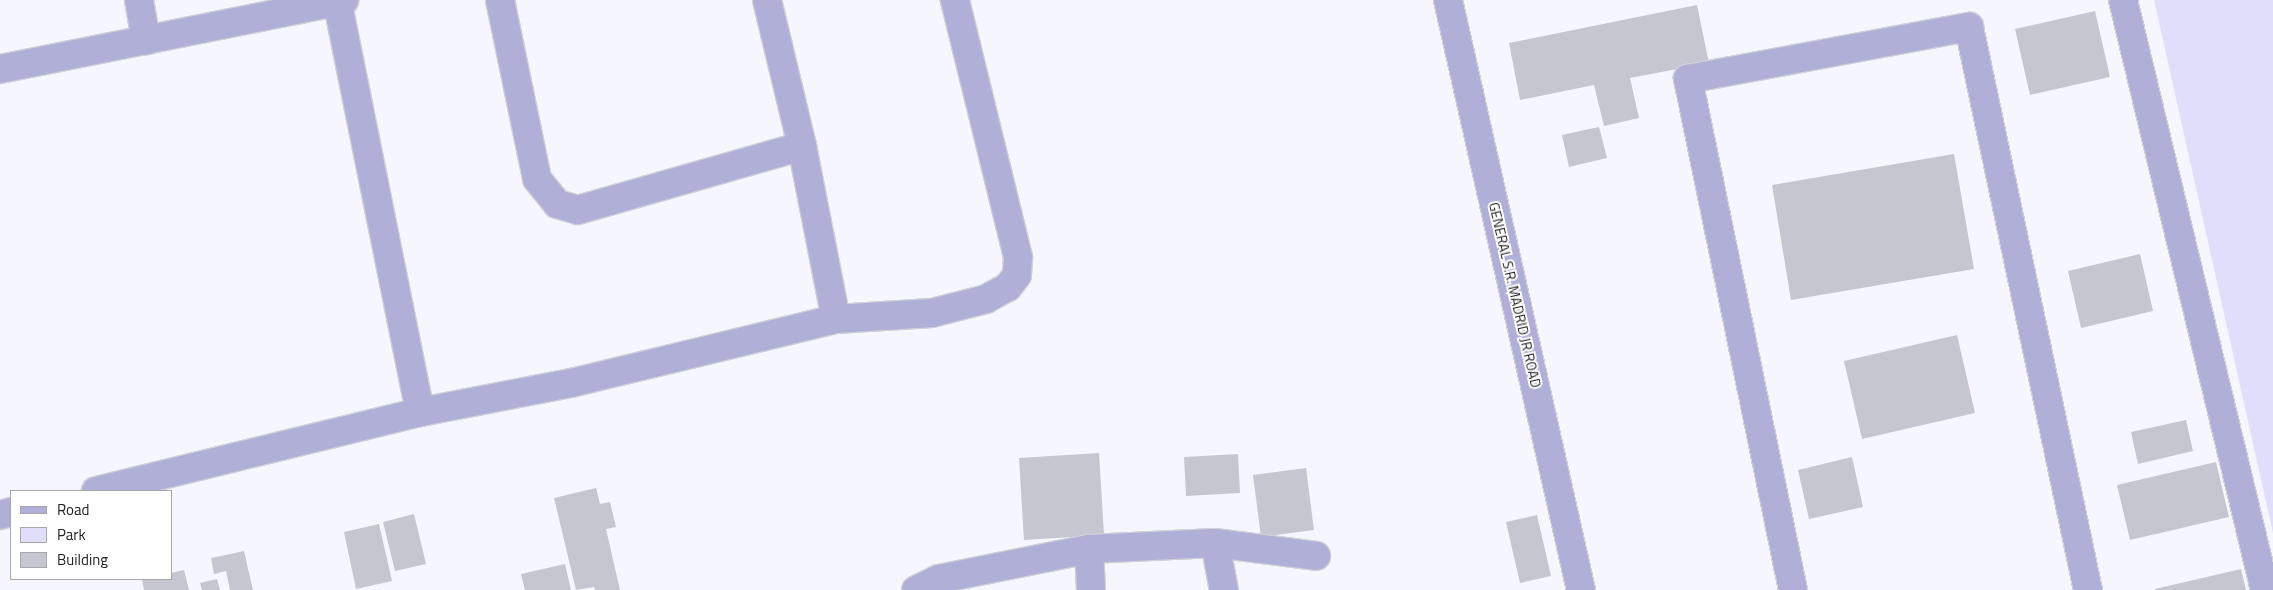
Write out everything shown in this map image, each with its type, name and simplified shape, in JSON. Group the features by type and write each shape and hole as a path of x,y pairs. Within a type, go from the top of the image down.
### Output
{"street":[{"path":"138,0 146,40"},
{"path":"0,69 339,0 420,412"},
{"path":"500,0 537,179 557,204 578,210 802,146"},
{"path":"768,0 802,146 836,319"},
{"path":"100,490 420,412 571,383 836,319 932,313 986,299 1008,287 1017,275 1018,256 955,0"},
{"name":"GENERAL S.R. MADRID JR ROAD","path":"1448,0 1581,590"},
{"path":"2123,0 2265,590"},
{"path":"1793,590 1688,80 1969,27 2088,590"},
{"path":"1215,543 1224,590"},
{"path":"916,590 939,578 1089,549 1215,543 1316,556"},
{"path":"1089,549 1090,590"}],"green space":[{"path":"2154,0 2273,0 2273,533"}],"building":[{"path":"1697,5 1709,63 1630,78 1639,118 1604,126 1594,85 1520,100 1509,43"},
{"path":"2095,11 2110,77 2030,95 2015,29"},
{"path":"1599,127 1607,158 1569,167 1562,135"},
{"path":"1954,154 1974,269 1791,300 1772,185"},
{"path":"2140,254 2153,311 2081,328 2068,271"},
{"path":"1957,335 1975,413 1862,439 1844,361"},
{"path":"2186,420 2193,451 2138,464 2131,432"},
{"path":"1099,453 1104,535 1024,540 1019,458"},
{"path":"1238,454 1240,493 1186,496 1184,457"},
{"path":"1852,457 1863,507 1809,519 1798,470"},
{"path":"2216,462 2229,517 2130,540 2117,485"},
{"path":"1306,468 1314,530 1261,537 1253,475"},
{"path":"596,488 600,504 610,502 616,527 606,529 620,590 595,590 594,587 576,590 554,498"},
{"path":"414,514 426,564 395,571 383,522"},
{"path":"1537,515 1551,576 1520,583 1506,522"},
{"path":"379,524 392,581 356,589 344,532"},
{"path":"244,551 253,590 230,590 226,571 214,574 211,558"},
{"path":"565,564 571,590 525,590 521,574"},
{"path":"2241,569 2246,590 2155,590 2155,589"},
{"path":"184,570 189,590 144,590 142,580 172,580 172,573"},
{"path":"217,579 220,590 202,590 200,583"}]}
